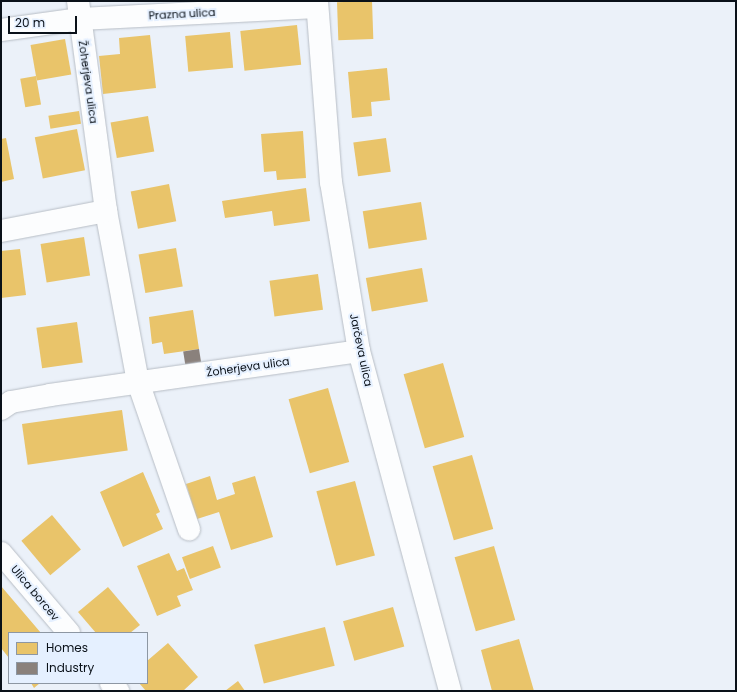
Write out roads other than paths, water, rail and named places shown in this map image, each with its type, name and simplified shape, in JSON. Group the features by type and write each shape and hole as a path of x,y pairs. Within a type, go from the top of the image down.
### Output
{"street":[{"name":"Prazna ulica","path":"1,30 79,10 317,4"},
{"name":"Jarčeva ulica","path":"317,4 331,182 359,351 450,691"},
{"name":"Žoherjeva ulica","path":"79,10 106,210 138,382 189,529"},
{"path":"1,231 106,210"},
{"name":"Žoherjeva ulica","path":"1,409 11,402 138,382 359,351"},
{"name":"Ulica borcev","path":"1,552 68,632"}]}
